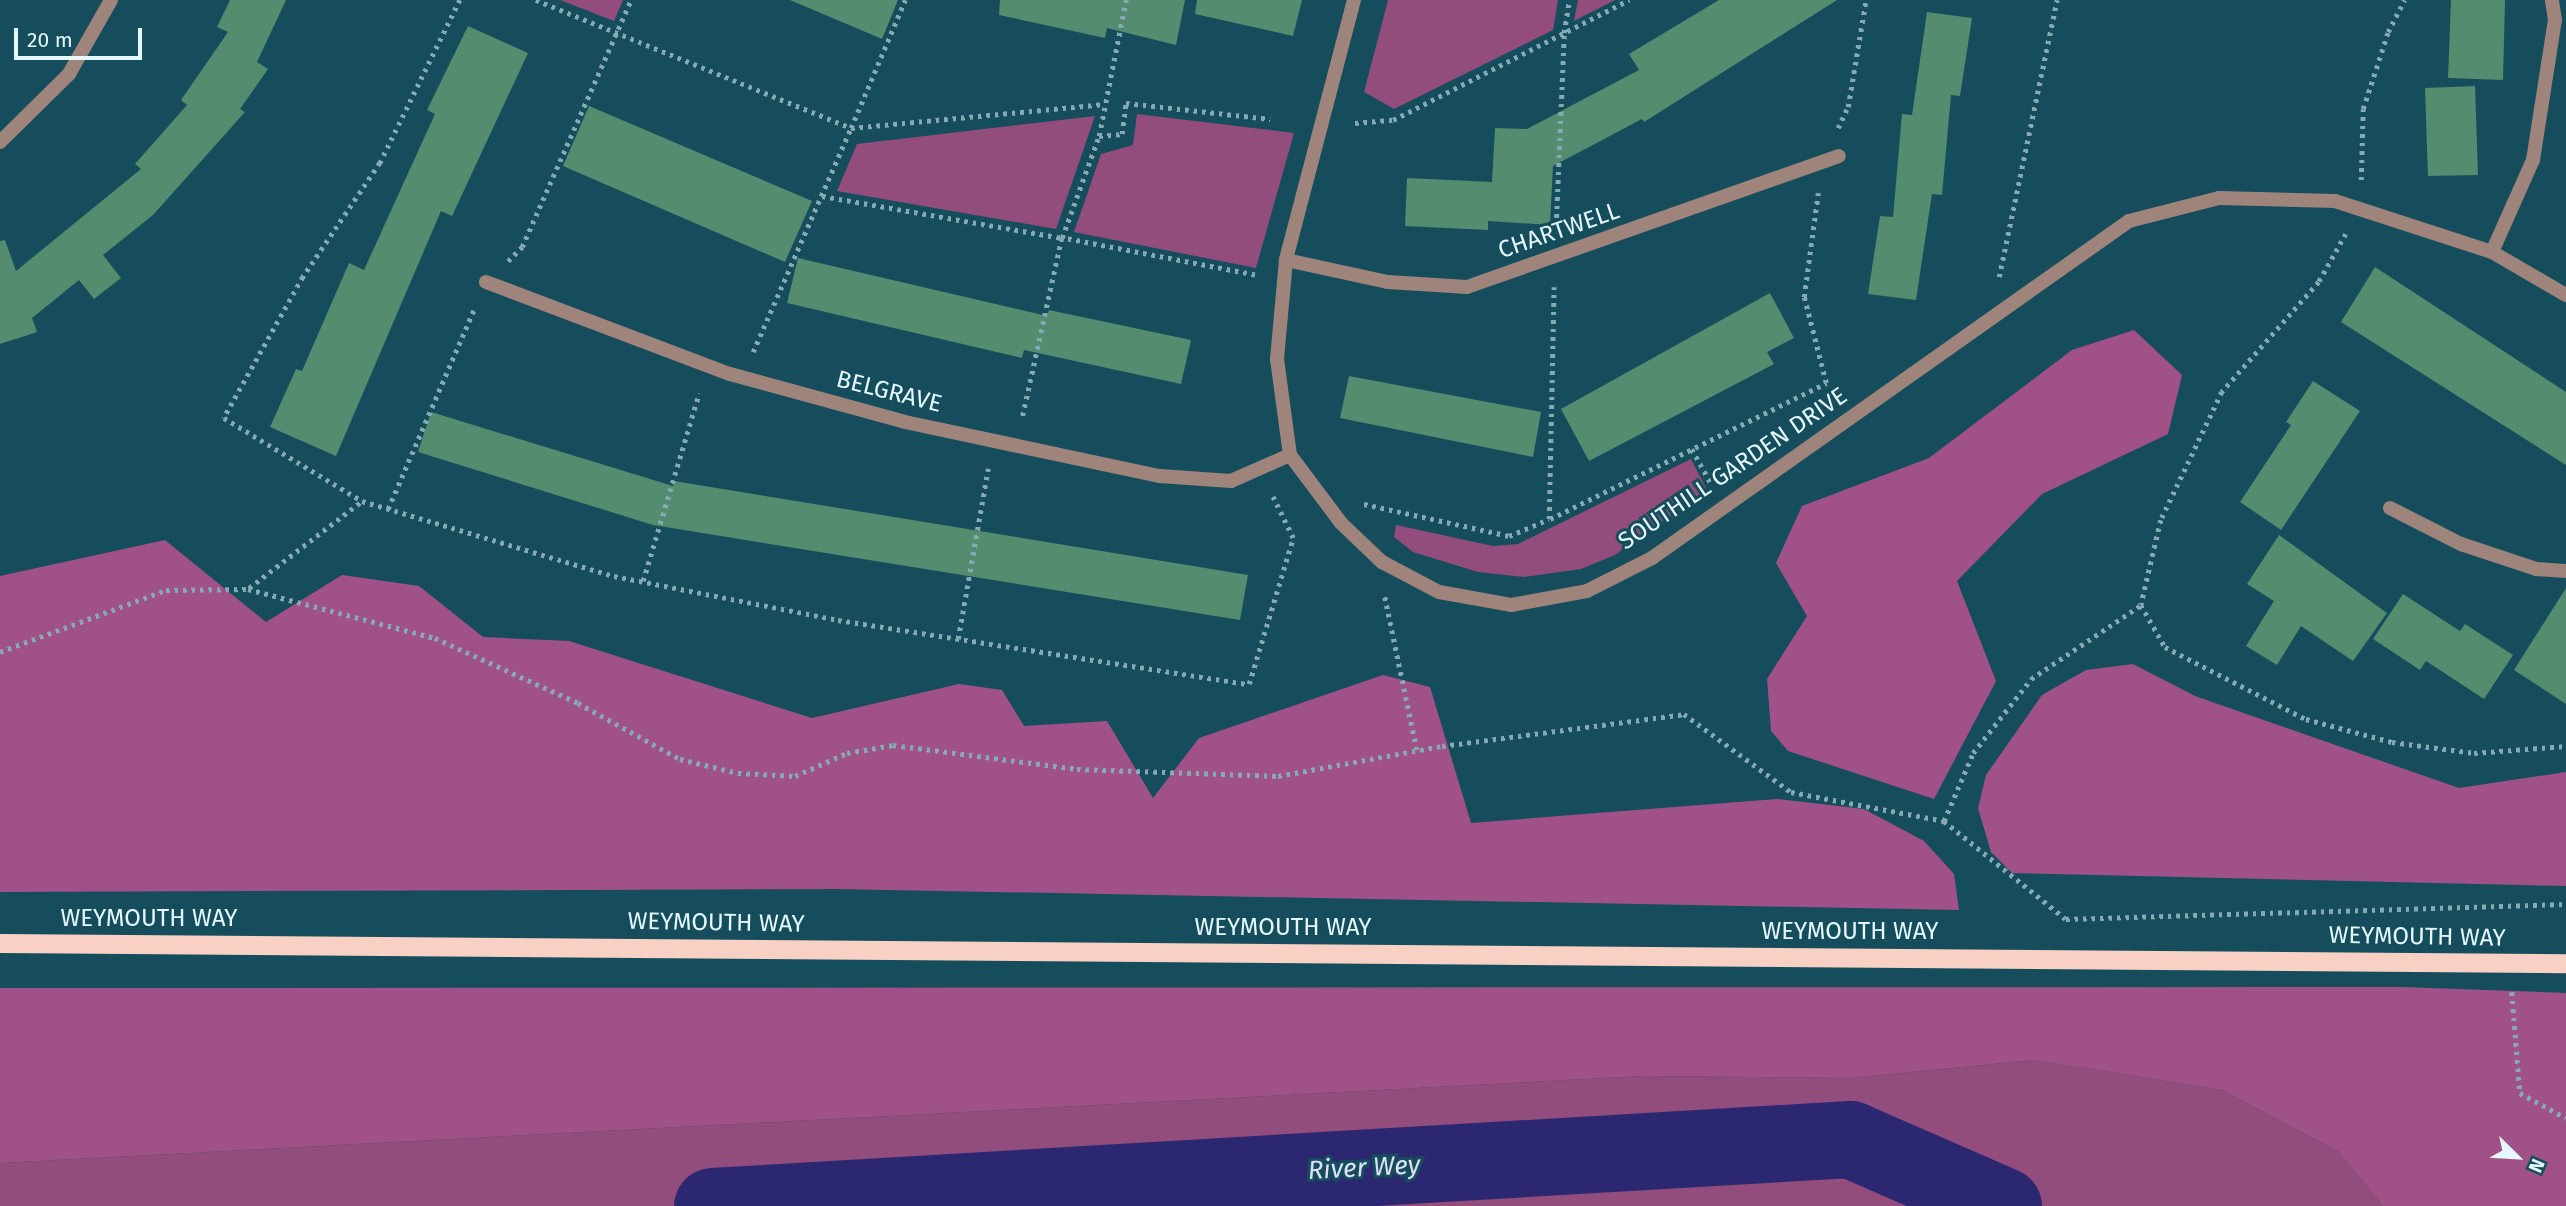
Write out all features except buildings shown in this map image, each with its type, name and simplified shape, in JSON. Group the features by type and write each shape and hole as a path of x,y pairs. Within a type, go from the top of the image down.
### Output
{"highway":[{"name":"WEYMOUTH WAY","path":"0,943 2566,963"}],"street":[{"path":"0,142 69,74 111,0"},
{"name":"SOUTHILL GARDEN DRIVE","path":"1354,0 1286,260 1277,359 1290,455 1342,523 1382,562 1439,592 1511,605 1587,591 1652,558 2129,221 2219,198 2335,201 2492,252 2566,295"},
{"path":"2492,252 2533,160 2555,20 2552,0"},
{"name":"CHARTWELL","path":"1286,260 1388,282 1467,287 1839,156"},
{"name":"BELGRAVE","path":"486,282 743,377 993,440 1160,476 1231,481 1290,455"},
{"path":"2390,508 2461,544 2536,569 2566,571"}],"path":[{"path":"460,0 380,163 303,277 223,418 362,501 643,581 958,639 1249,684 1293,538 1259,469"},
{"path":"536,0 618,31 851,128 1105,104"},
{"path":"388,509 486,282 522,247 631,0"},
{"path":"743,377 905,0"},
{"path":"1017,445 1062,238 1099,136 1126,0"},
{"path":"1549,519 1554,258 1564,33 1569,0"},
{"path":"1355,123 1393,120 1629,0"},
{"path":"1342,523 1366,502 1509,536 1826,383 1804,297 1822,162 1848,107 1866,0"},
{"path":"1991,316 2057,0"},
{"path":"1944,821 1973,753 2031,679 2141,605 2161,520 2222,392 2319,282 2360,209 2363,109 2388,32 2404,0"},
{"path":"1099,136 1122,134 1126,103 1270,119"},
{"path":"822,196 1062,238 1284,281"},
{"path":"643,581 707,365"},
{"path":"958,639 993,440"},
{"path":"1692,449 1724,508"},
{"path":"248,589 362,501"},
{"path":"1382,562 1386,612 1417,750"},
{"path":"0,652 166,590 248,589 435,638 578,703 680,759 738,773 794,776 847,753 893,745 1077,769 1278,776 1417,750 1685,714 1791,792 1944,821 2066,919 2566,904"},
{"path":"2141,605 2165,647 2306,719 2392,742 2474,752 2566,746"},
{"path":"2509,963 2521,1093 2566,1118"}],"shaded area":[{"path":"560,0 623,0 614,21"},
{"path":"1388,0 1558,0 1553,30 1394,109 1364,92"},
{"path":"1578,0 1615,0 1574,21"},
{"path":"1137,114 1294,133 1256,268 1074,232 1101,154 1133,145"},
{"path":"1095,116 1056,229 837,191 857,144"},
{"path":"2134,330 2182,375 2168,434 2042,494 1957,581 1996,681 1934,799 1788,751 1771,731 1767,679 1807,616 1776,563 1802,506 1929,458 2072,350"},
{"path":"1691,459 1707,490 1615,555 1581,569 1524,577 1478,572 1413,552 1394,537 1396,525 1493,546 1518,544"},
{"path":"165,540 266,622 342,575 419,586 483,637 569,641 812,718 959,684 1002,690 1024,726 1107,721 1153,798 1199,738 1383,675 1430,687 1471,823 1777,799 1864,809 1924,841 1954,874 1959,910 836,889 0,892 0,576"},
{"path":"2133,664 2195,696 2459,788 2566,772 2566,886 2012,873 1991,852 1978,808 1986,775 2042,695 2086,670"},
{"path":"2403,987 2566,993 2566,1206 2383,1206 2339,1152 2222,1090 2034,1060 1850,1078 1644,1076 0,1163 0,988"},
{"path":"2035,1060 2222,1090 2339,1152 2383,1206 0,1206 0,1163 1644,1076 1850,1078"}],"waterway":[{"name":"River Wey","path":"712,1206 1850,1139 2003,1206"}]}
